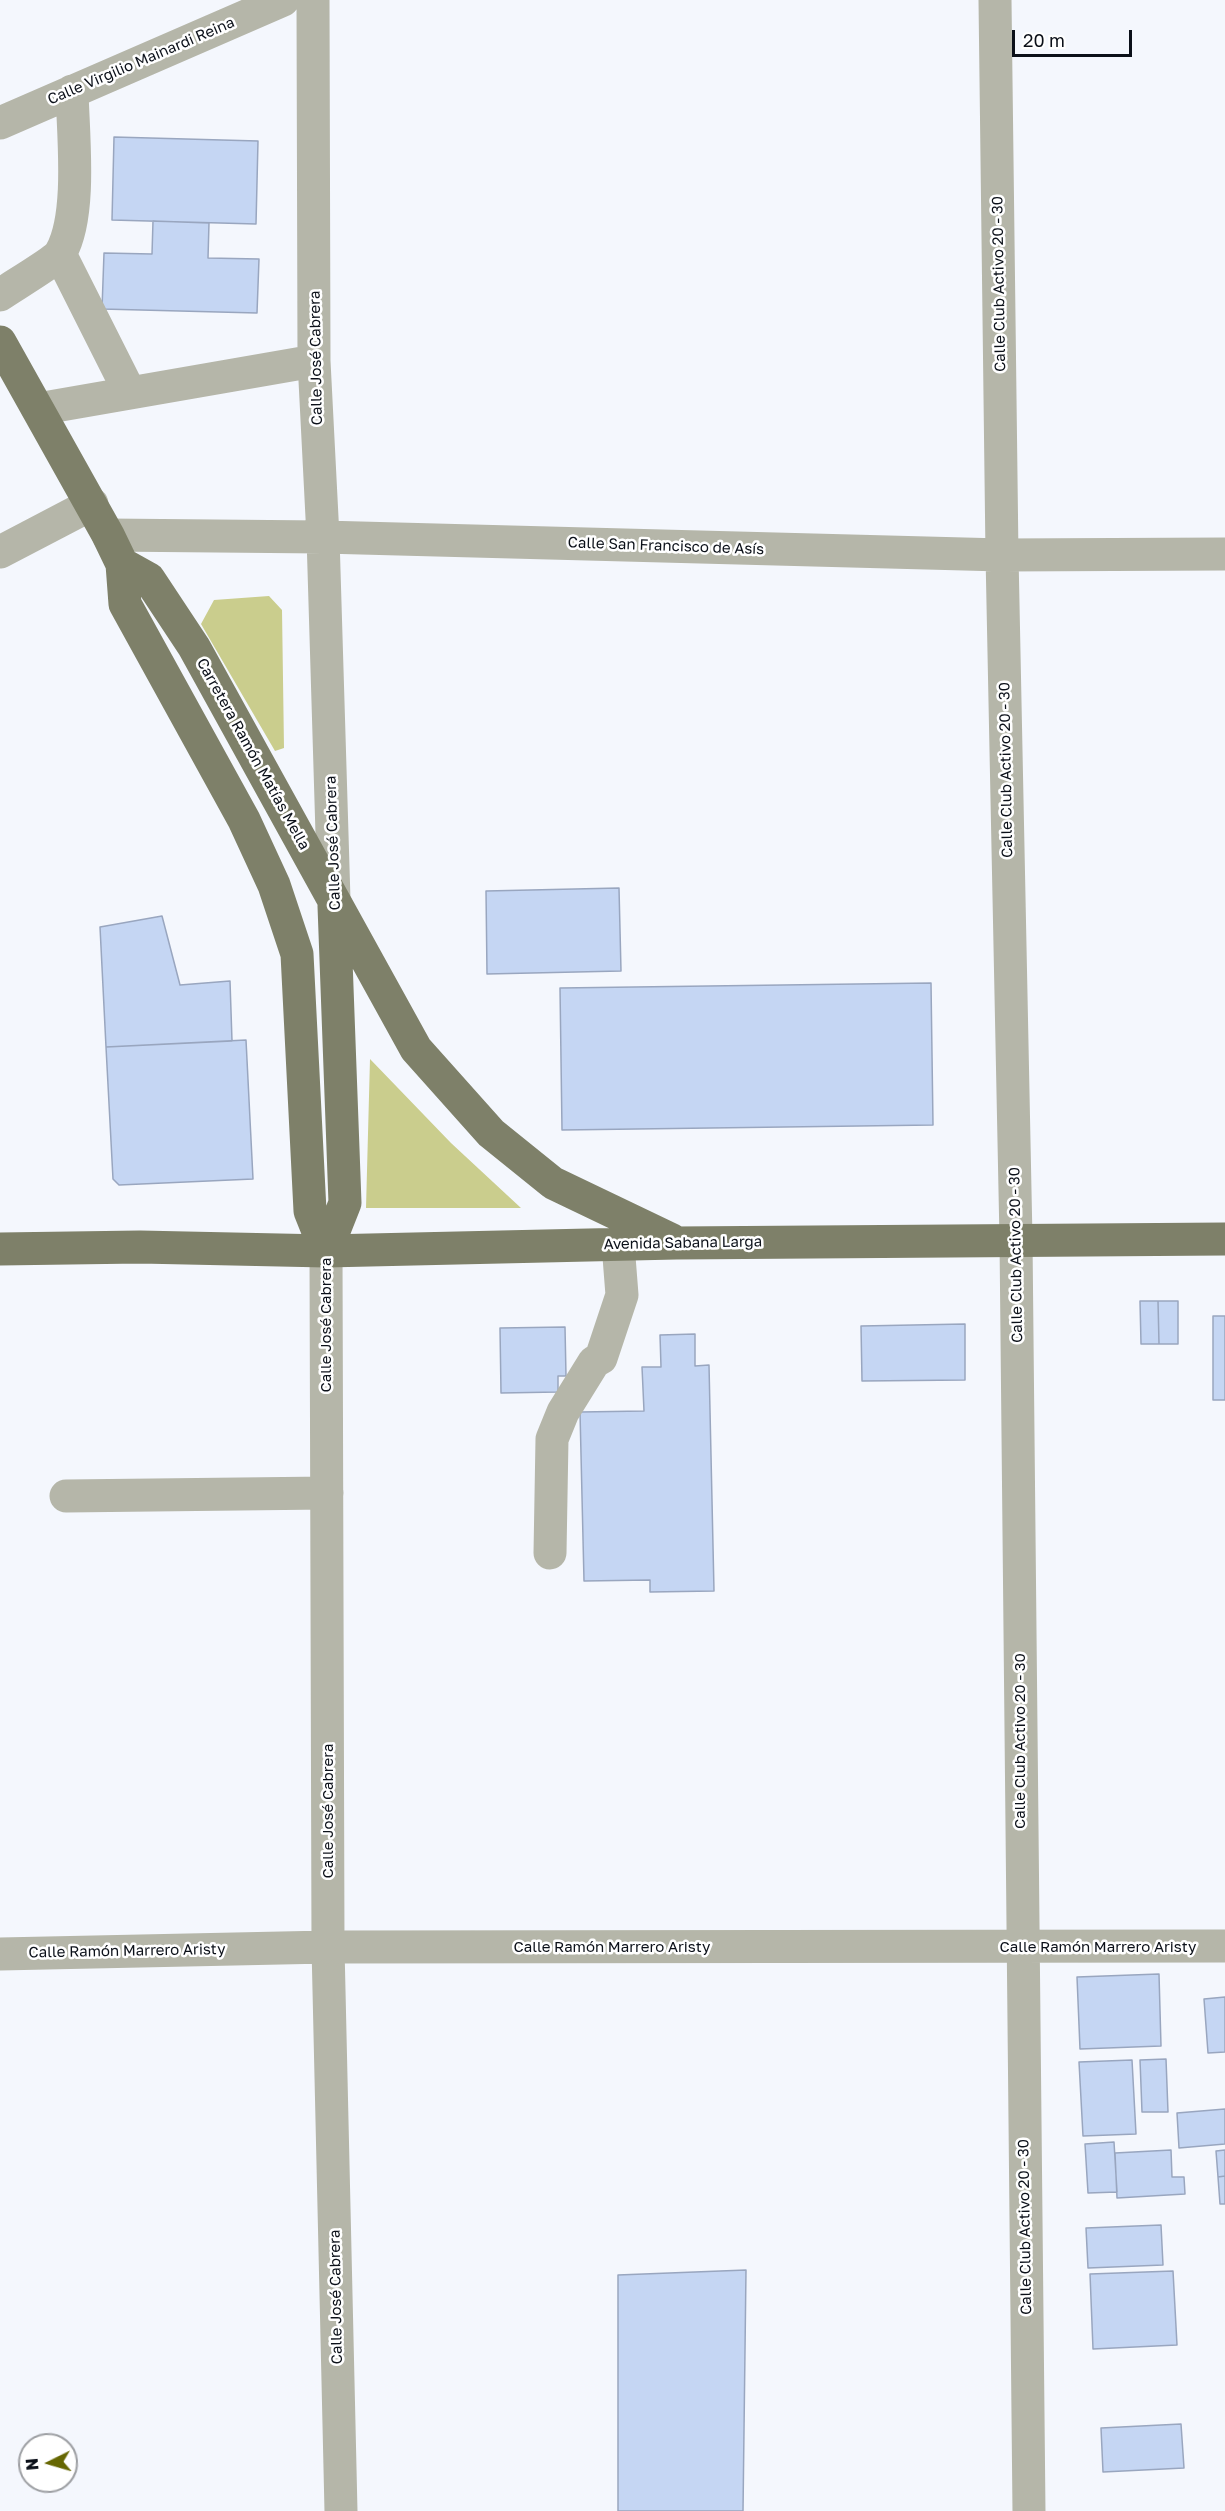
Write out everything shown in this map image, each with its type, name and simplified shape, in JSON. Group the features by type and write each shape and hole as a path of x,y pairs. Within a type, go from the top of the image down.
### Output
{"main road":[{"path":"0,342 108,535 122,564 125,604 244,820 274,885 297,954 310,1211 326,1251"},
{"name":"Carretera Ramón Matías Mella","path":"122,564 149,579 194,647 416,1049 491,1133 553,1183 676,1243"},
{"name":"Calle José Cabrera","path":"326,1251 345,1203 334,900"},
{"name":"Avenida Sabana Larga","path":"0,1249 140,1247 326,1251 676,1243 1225,1239"}],"street":[{"name":"Calle Virgilio Mainardi Reina","path":"0,123 283,0"},
{"name":"Calle José Cabrera","path":"313,0 314,362 323,537 334,900"},
{"name":"Calle Club Activo 20 - 30","path":"995,0 1002,555 1016,1239 1029,2511"},
{"path":"0,295 60,254 71,219 74,176 72,92"},
{"path":"60,254 130,393"},
{"path":"38,409 314,362"},
{"path":"0,552 92,504"},
{"name":"Calle San Francisco de Asís","path":"108,535 323,537 1002,555 1225,554"},
{"path":"550,1553 552,1439 563,1412 594,1362 601,1358 622,1295 618,1244"},
{"name":"Calle José Cabrera","path":"326,1251 328,1947 341,2511"},
{"path":"66,1496 327,1493"},
{"name":"Calle Ramón Marrero Aristy","path":"0,1954 328,1947 1225,1946"}],"green space":[{"path":"269,596 282,610 284,748 275,751 201,624 214,600"},
{"path":"370,1059 451,1143 521,1208 366,1208"}],"building":[{"path":"114,137 258,141 256,224 112,220"},
{"path":"153,221 209,223 208,258 259,259 257,313 102,309 104,253 152,254"},
{"path":"619,888 621,971 487,974 486,891"},
{"path":"162,916 180,985 230,981 232,1041 106,1047 100,927"},
{"path":"931,983 933,1125 562,1130 560,988"},
{"path":"246,1040 253,1179 119,1185 113,1179 106,1047"},
{"path":"1140,1301 1158,1301 1159,1344 1141,1344"},
{"path":"1158,1301 1178,1301 1178,1344 1159,1344"},
{"path":"1213,1316 1225,1316 1225,1400 1213,1400"},
{"path":"965,1324 965,1380 862,1381 861,1326"},
{"path":"565,1327 566,1376 558,1376 558,1392 501,1393 500,1328"},
{"path":"695,1334 695,1366 709,1365 714,1591 650,1592 650,1580 584,1581 580,1412 644,1411 642,1367 661,1367 660,1335"},
{"path":"1159,1974 1161,2046 1080,2049 1077,1977"},
{"path":"1225,1997 1225,2052 1208,2053 1204,1999"},
{"path":"1166,2059 1168,2112 1142,2112 1140,2060"},
{"path":"1132,2060 1136,2134 1083,2136 1079,2062"},
{"path":"1225,2109 1225,2144 1179,2148 1177,2113"},
{"path":"1114,2142 1117,2192 1088,2193 1085,2144"},
{"path":"1171,2150 1172,2177 1184,2177 1185,2194 1117,2198 1115,2153"},
{"path":"1225,2150 1225,2176 1218,2177 1216,2151"},
{"path":"1225,2176 1225,2204 1220,2204 1218,2177"},
{"path":"1161,2225 1163,2265 1088,2268 1086,2228"},
{"path":"746,2270 743,2511 618,2511 618,2275"},
{"path":"1173,2271 1177,2345 1093,2349 1090,2274"},
{"path":"1181,2424 1184,2468 1103,2472 1101,2428"}]}
